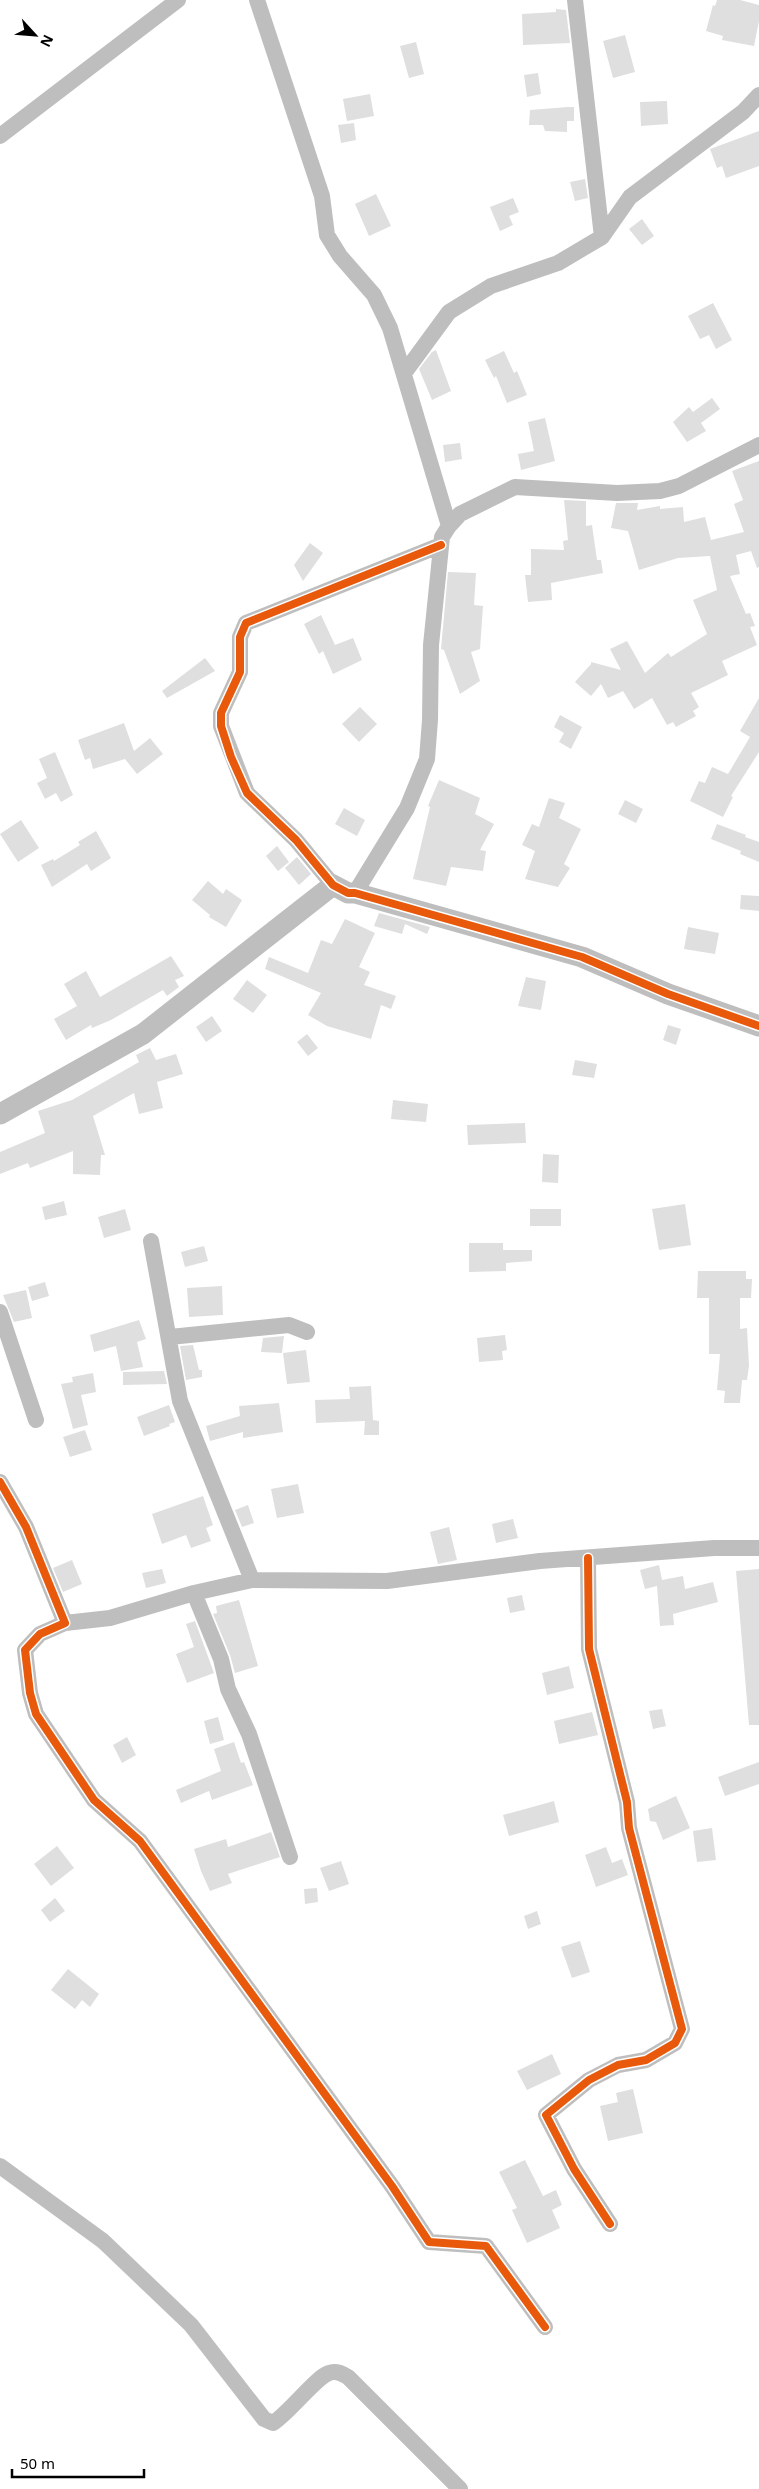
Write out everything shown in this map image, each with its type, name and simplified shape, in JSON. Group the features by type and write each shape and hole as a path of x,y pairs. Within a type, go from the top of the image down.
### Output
{"street":[{"path":"0,136 178,0"},
{"path":"257,0 322,196 327,235 340,256 374,296 390,328 405,372 449,526"},
{"path":"575,0 602,237"},
{"path":"405,372 449,312 492,286 558,263 602,237 630,197 743,112 759,95"},
{"path":"355,893 407,808 426,759 430,720 431,645 442,537 449,526 460,514 515,488 617,493 660,491 679,486 759,445"},
{"path":"441,546 246,623 240,637 240,672 221,713 220,726 247,793 296,840 333,886 348,894 355,893 582,957 668,994 759,1026"},
{"path":"0,1114 143,1034 333,886"},
{"path":"151,1241 170,1337 180,1401 252,1580"},
{"path":"0,1312 36,1420"},
{"path":"170,1337 289,1325 308,1332"},
{"path":"0,1482 26,1526 66,1623"},
{"path":"545,2328 486,2246 429,2242 380,2170 140,1841 94,1800 36,1714 30,1693 25,1650 40,1634 66,1623 110,1618 252,1580 386,1581 540,1561 714,1548 759,1548"},
{"path":"588,1558 589,1649 627,1802 629,1828 682,2029 675,2044 646,2060 618,2065 589,2080 546,2115 574,2169 610,2224"},
{"path":"194,1594 221,1659 228,1689 248,1734 290,1857"},
{"path":"0,2166 103,2241 191,2325 264,2419 273,2423 285,2415 330,2372 340,2372 348,2377 460,2489"}],"building":[{"path":"717,0 740,0 759,5 759,21 754,46 722,40 723,36 706,31 713,5 715,6"},
{"path":"556,9 566,10 570,43 523,45 522,14 556,12"},
{"path":"625,35 635,72 613,78 603,41"},
{"path":"416,42 424,74 409,78 400,46"},
{"path":"538,73 541,94 527,97 524,75"},
{"path":"370,94 374,116 347,121 343,99"},
{"path":"667,101 668,124 641,126 640,102"},
{"path":"574,107 574,121 567,121 567,132 545,131 543,125 529,125 530,110"},
{"path":"354,123 356,140 341,143 338,125"},
{"path":"759,131 759,166 726,178 722,166 717,168 710,149"},
{"path":"585,179 588,198 575,201 570,182"},
{"path":"376,194 391,226 369,236 355,204"},
{"path":"513,198 519,212 509,216 513,225 500,231 490,207"},
{"path":"642,219 654,236 642,245 629,229"},
{"path":"713,303 732,340 716,349 709,335 700,339 688,316"},
{"path":"436,350 451,391 432,400 419,369 432,352"},
{"path":"504,351 514,373 517,371 527,395 507,403 496,376 494,378 485,360"},
{"path":"712,398 720,409 701,423 706,431 687,442 673,422 689,407 693,412"},
{"path":"545,418 555,461 521,470 518,454 534,451 528,422"},
{"path":"460,443 462,459 445,462 443,445"},
{"path":"759,461 759,567 757,568 751,551 736,555 740,574 730,576 746,614 750,613 755,626 750,627 757,645 722,661 728,675 691,693 699,707 693,711 696,716 676,727 673,722 667,725 652,698 634,709 623,691 608,698 601,684 591,696 575,682 591,662 621,670 610,649 627,641 645,673 668,653 671,657 707,634 693,600 717,590 710,556 678,558 639,570 628,531 611,528 616,503 638,503 637,510 660,506 660,509 683,507 684,522 705,517 711,540 744,532 734,504 743,500 732,471"},
{"path":"564,500 586,501 586,526 592,525 597,560 601,560 603,573 551,583 552,600 528,602 525,575 531,575 531,549 564,550 563,541 568,540"},
{"path":"310,543 323,553 303,581 294,565"},
{"path":"448,572 476,573 474,605 483,606 480,649 471,652 480,681 460,694 444,650 441,649"},
{"path":"321,615 335,645 353,638 362,660 333,674 323,651 319,654 304,624"},
{"path":"205,658 215,671 167,698 162,691"},
{"path":"759,698 759,752 731,796 733,797 723,817 690,801 699,781 705,783 712,767 728,774 750,737 740,731"},
{"path":"360,707 377,724 359,742 342,724"},
{"path":"560,715 582,727 571,749 559,742 564,733 554,727"},
{"path":"124,723 134,751 150,738 163,754 137,774 125,759 93,769 90,758 85,760 78,740"},
{"path":"55,752 73,795 61,802 56,793 45,799 37,783 47,778 39,759"},
{"path":"439,780 480,798 475,814 494,824 480,850 486,851 483,871 451,867 446,886 413,879 430,807 428,806"},
{"path":"549,798 565,803 559,818 581,829 564,864 570,868 558,887 525,879 535,851 522,845 532,824 539,827"},
{"path":"625,800 643,809 636,823 618,814"},
{"path":"344,808 365,820 357,836 335,824"},
{"path":"21,820 39,848 18,862 0,834"},
{"path":"717,824 759,842 759,862 740,854 741,851 711,839"},
{"path":"96,831 111,858 91,871 87,864 52,887 41,865 53,859 54,861 80,845 78,842"},
{"path":"277,846 289,862 278,871 266,856"},
{"path":"297,857 311,874 299,885 285,868"},
{"path":"208,881 223,894 226,889 242,900 226,927 209,917 210,915 192,900"},
{"path":"741,895 759,896 759,911 740,909"},
{"path":"379,913 430,927 427,934 405,924 402,934 374,926"},
{"path":"345,919 375,933 359,967 370,972 364,985 396,996 391,1009 381,1005 371,1039 327,1026 308,1015 321,993 265,969 269,957 308,973 321,940 332,944"},
{"path":"688,927 719,933 715,954 684,949"},
{"path":"171,956 184,976 175,980 179,987 167,996 163,990 111,1020 92,1028 91,1025 66,1040 54,1019 77,1006 64,984 86,971 100,997"},
{"path":"526,977 546,981 541,1010 518,1006"},
{"path":"247,980 267,995 253,1013 233,999"},
{"path":"212,1016 222,1031 206,1042 196,1027"},
{"path":"668,1025 681,1029 676,1045 663,1040"},
{"path":"307,1034 318,1048 308,1056 297,1042"},
{"path":"150,1048 156,1060 176,1054 183,1074 157,1082 163,1108 139,1114 134,1093 93,1116 105,1155 101,1155 100,1175 73,1174 73,1151 30,1168 28,1163 0,1174 0,1152 45,1133 38,1111 72,1100 104,1082 139,1062 136,1055"},
{"path":"575,1060 597,1064 594,1078 572,1075"},
{"path":"393,1100 428,1104 426,1122 391,1119"},
{"path":"525,1123 526,1143 468,1145 467,1125"},
{"path":"543,1154 559,1155 558,1183 542,1182"},
{"path":"64,1201 67,1215 45,1220 42,1207"},
{"path":"685,1204 691,1245 659,1250 652,1209"},
{"path":"125,1209 131,1230 104,1238 98,1217"},
{"path":"530,1209 561,1209 561,1226 530,1226"},
{"path":"469,1243 503,1243 503,1250 532,1250 532,1261 506,1263 506,1271 469,1272"},
{"path":"204,1246 208,1261 185,1267 181,1252"},
{"path":"698,1271 746,1271 746,1279 752,1279 751,1298 740,1298 740,1329 747,1328 749,1366 747,1380 742,1380 740,1403 724,1403 725,1391 717,1390 720,1354 709,1354 709,1298 697,1298"},
{"path":"45,1282 49,1296 32,1301 28,1287"},
{"path":"222,1286 223,1315 189,1317 187,1288"},
{"path":"26,1290 32,1318 14,1322 3,1295"},
{"path":"139,1320 146,1339 137,1342 143,1367 121,1371 116,1346 94,1352 90,1335"},
{"path":"505,1335 507,1350 502,1351 503,1360 479,1362 477,1338"},
{"path":"284,1336 282,1353 261,1352 263,1338"},
{"path":"193,1345 199,1370 202,1370 202,1377 186,1380 180,1346"},
{"path":"306,1350 310,1382 287,1384 283,1353"},
{"path":"164,1371 167,1384 123,1385 123,1372"},
{"path":"93,1373 96,1392 81,1395 88,1425 73,1429 61,1384 73,1382 72,1377"},
{"path":"371,1386 373,1420 379,1421 379,1435 364,1435 365,1421 316,1423 315,1400 350,1399 349,1387"},
{"path":"279,1403 283,1432 243,1438 243,1432 210,1441 206,1426 240,1416 239,1406"},
{"path":"169,1405 175,1422 169,1424 170,1426 144,1436 137,1417"},
{"path":"85,1430 92,1450 70,1457 63,1437"},
{"path":"298,1484 304,1513 277,1518 271,1489"},
{"path":"203,1496 213,1525 206,1528 211,1541 191,1548 186,1535 162,1544 152,1514"},
{"path":"248,1505 254,1523 242,1527 235,1510"},
{"path":"513,1519 518,1538 496,1543 492,1524"},
{"path":"449,1527 457,1560 438,1564 430,1532"},
{"path":"72,1560 82,1584 63,1592 53,1568"},
{"path":"659,1565 662,1580 683,1576 685,1589 713,1582 718,1602 673,1614 674,1625 660,1626 657,1586 645,1589 640,1570"},
{"path":"162,1569 166,1583 146,1588 142,1573"},
{"path":"759,1569 759,1725 749,1725 736,1571"},
{"path":"522,1595 525,1610 510,1613 507,1598"},
{"path":"239,1600 258,1666 235,1673 230,1655 213,1614 217,1613 216,1606"},
{"path":"195,1621 214,1673 187,1683 176,1654 194,1647 186,1624"},
{"path":"569,1666 574,1688 547,1695 542,1673"},
{"path":"662,1709 666,1726 653,1729 649,1711"},
{"path":"592,1712 598,1735 559,1744 554,1721"},
{"path":"218,1717 224,1740 210,1744 204,1721"},
{"path":"127,1737 136,1755 122,1763 113,1745"},
{"path":"234,1742 241,1763 244,1762 253,1785 212,1800 209,1791 181,1803 176,1790 221,1771 214,1749"},
{"path":"759,1762 759,1784 725,1796 718,1777"},
{"path":"676,1796 690,1828 663,1840 656,1822 650,1821 648,1809"},
{"path":"554,1801 559,1822 509,1836 503,1815"},
{"path":"712,1828 716,1860 697,1862 693,1831"},
{"path":"271,1832 280,1857 228,1874 232,1883 210,1891 194,1849 226,1839 228,1847"},
{"path":"57,1846 74,1868 51,1886 34,1864"},
{"path":"606,1847 612,1863 622,1859 628,1875 596,1887 585,1855"},
{"path":"341,1861 349,1884 329,1891 320,1868"},
{"path":"317,1888 318,1902 305,1904 304,1889"},
{"path":"55,1898 65,1911 50,1922 41,1910"},
{"path":"537,1911 541,1924 528,1929 524,1916"},
{"path":"580,1941 590,1972 572,1978 561,1947"},
{"path":"68,1969 99,1994 90,2007 82,2000 75,2009 51,1990"},
{"path":"552,2054 561,2074 527,2090 517,2071"},
{"path":"633,2089 643,2133 608,2141 600,2106 618,2102 616,2093"},
{"path":"525,2160 543,2196 556,2190 562,2205 552,2210 560,2228 527,2243 512,2210 517,2208 499,2172"}],"cycle path":[{"path":"441,545 246,623 240,637 240,672 221,713 221,726 231,757 247,793 296,840 333,885 348,893 355,893 582,957 668,994 759,1026"},
{"path":"0,1482 26,1527 65,1623 40,1634 25,1650 30,1693 36,1714 94,1800 140,1841 392,2186 429,2242 486,2246 545,2327"},
{"path":"588,1558 589,1649 627,1802 629,1828 682,2029 675,2043 646,2060 618,2065 589,2080 546,2115 574,2169 610,2224"}]}
